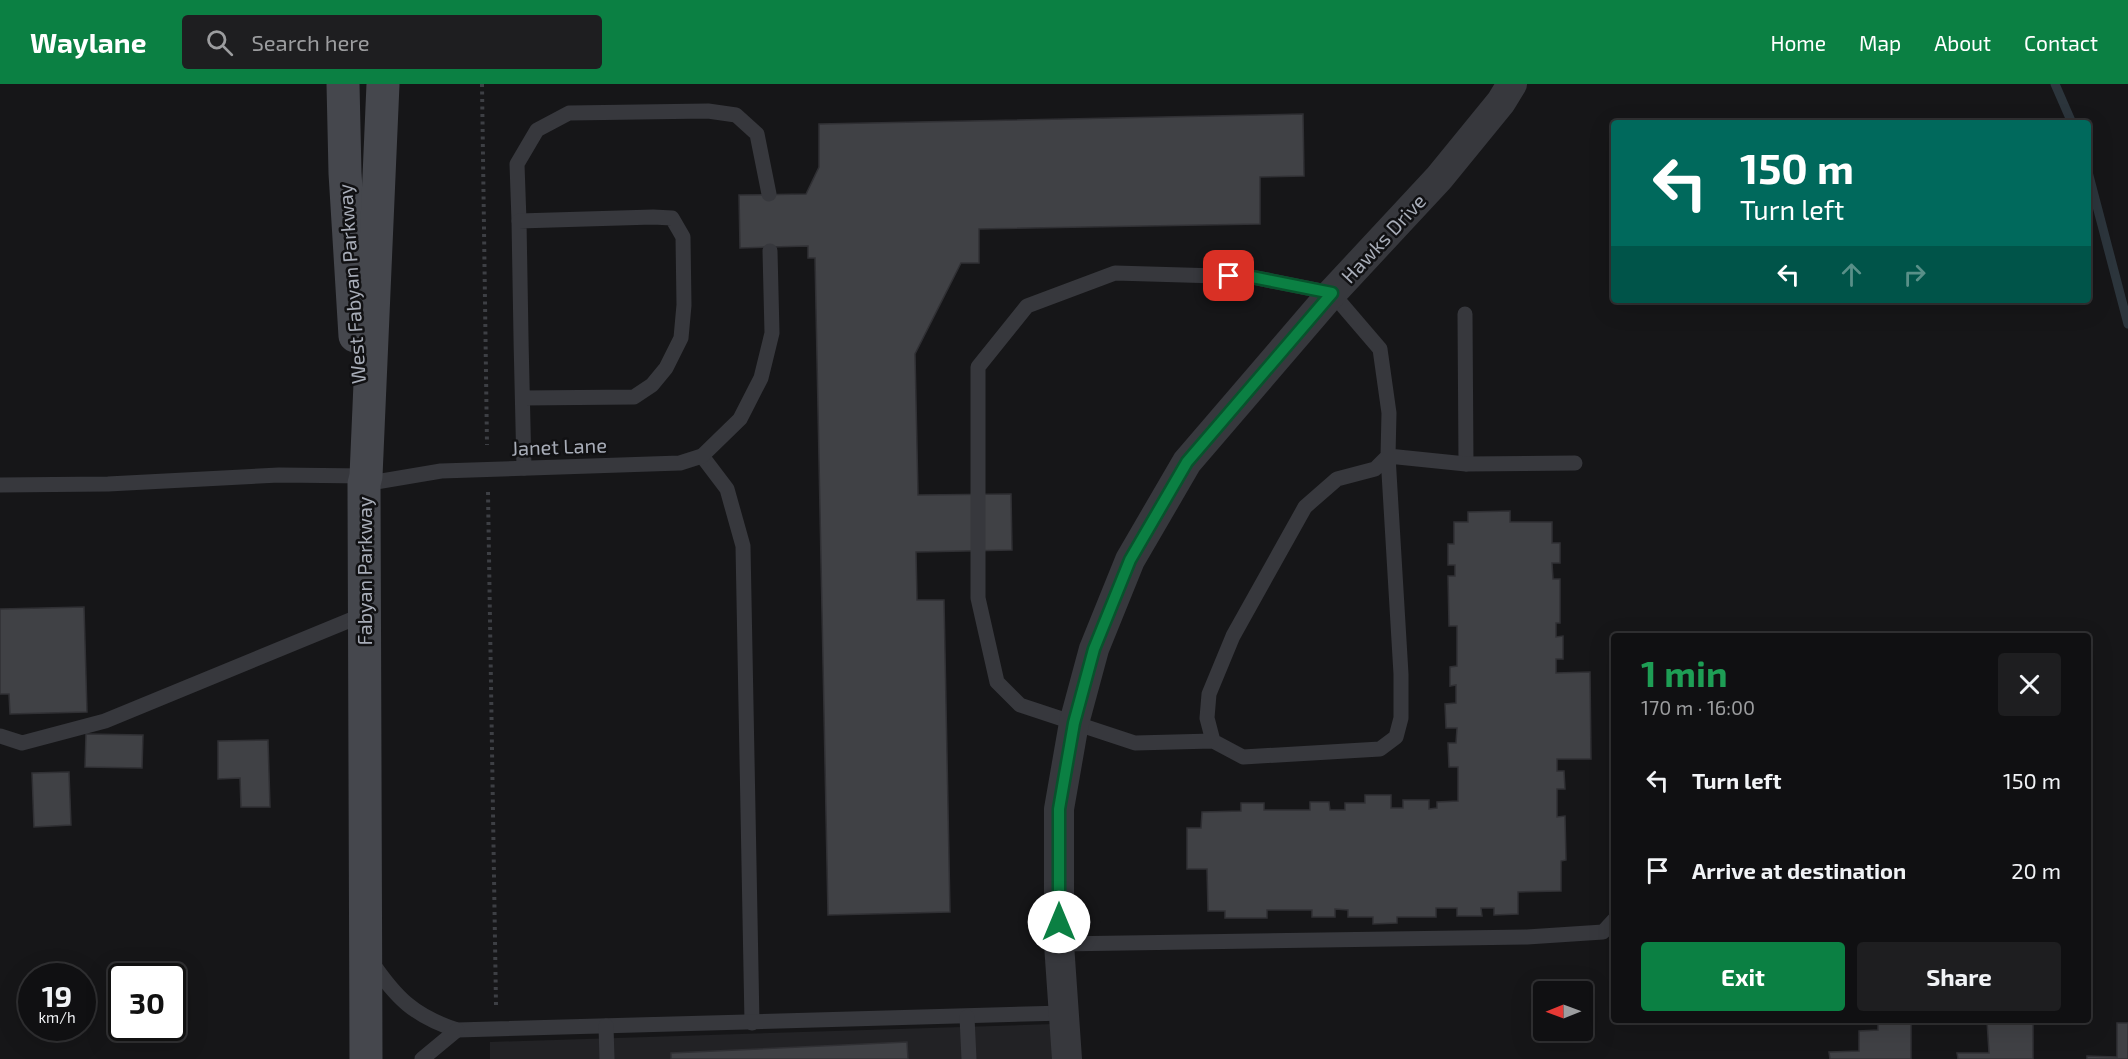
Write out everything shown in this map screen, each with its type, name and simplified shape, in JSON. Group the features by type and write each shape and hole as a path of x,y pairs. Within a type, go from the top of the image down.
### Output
{"main road":[{"name":"West Fabyan Parkway","path":"343,84 345,184 364,479"},
{"name":"Fabyan Parkway","path":"366,1059 364,479 383,84"}],"street":[{"name":"Hawks Drive","path":"1067,1059 1059,944 1059,809 1074,723 1094,649 1130,560 1187,462 1332,293 1440,178 1501,102 1512,84"}],"lane":[{"path":"524,468 517,164 537,129 569,114 708,111 736,115 757,134 769,194"},
{"path":"519,221 672,218 683,237 684,305 681,338 666,368 652,385 634,397 523,398"},
{"path":"752,1023 743,546 727,489 702,456 740,419 760,378 772,333 770,251"},
{"path":"1115,273 1252,277 1332,293 1380,349 1389,412 1388,456 1401,674 1401,718 1396,737 1380,749 1243,758 1213,741 1135,743 1020,705 997,682 978,598 978,367 1027,306 1115,273"},
{"path":"1465,314 1466,464"},
{"name":"Janet Lane","path":"0,485 108,484 279,475 364,479 441,471 680,463 702,456"},
{"path":"1388,456 1466,464 1575,463"},
{"path":"1213,741 1207,718 1209,694 1233,636 1305,507 1337,479 1375,469 1388,456"},
{"path":"0,736 22,743 105,721 364,614"},
{"path":"1059,944 1527,937 1603,932 1611,923"},
{"path":"365,951 391,990 412,1010 433,1022 457,1030 1065,1013"},
{"path":"967,1017 969,1059"},
{"path":"606,1026 608,1059"},
{"path":"422,1059 457,1030"}],"path":[{"path":"482,84 488,455"},
{"path":"488,492 496,1006"}],"shaded area":[{"path":"1054,1024 1055,1059 490,1059 490,1042"}],"building":[{"path":"1303,114 1304,176 1260,177 1260,224 979,229 979,263 961,263 915,354 918,495 1011,494 1012,550 916,552 917,600 944,600 950,912 828,915 815,258 808,258 808,246 740,248 739,195 806,194 819,167 819,124"},
{"path":"1510,511 1510,522 1552,522 1552,543 1560,543 1560,563 1552,563 1553,579 1560,579 1560,623 1556,623 1556,637 1563,636 1563,659 1556,659 1556,673 1590,672 1591,759 1557,759 1557,771 1564,771 1565,789 1557,789 1557,817 1565,816 1566,860 1561,861 1561,891 1518,892 1518,914 1494,915 1494,908 1481,908 1482,916 1457,916 1457,908 1436,908 1436,917 1397,917 1397,923 1373,924 1373,917 1348,917 1348,910 1335,909 1335,917 1312,917 1312,910 1267,910 1267,918 1225,918 1225,911 1208,911 1207,869 1187,869 1187,828 1201,828 1202,812 1241,811 1241,803 1264,803 1264,810 1310,810 1310,802 1329,802 1330,810 1345,810 1345,803 1365,803 1365,795 1391,795 1391,808 1403,808 1403,800 1429,800 1429,809 1437,808 1437,802 1458,801 1458,767 1449,767 1448,743 1456,743 1457,728 1446,728 1445,704 1456,703 1456,685 1450,686 1450,667 1457,666 1457,626 1449,626 1448,576 1455,576 1455,565 1448,565 1448,544 1454,544 1454,522 1468,522 1468,512"},
{"path":"84,607 87,712 10,714 9,694 0,694 0,609"},
{"path":"86,734 143,735 142,768 85,767"},
{"path":"268,740 270,807 241,807 240,778 218,779 218,741"},
{"path":"69,772 71,825 34,827 32,773"},
{"path":"1878,1023 1911,1023 1911,1059 1830,1059 1829,1052 1859,1051 1859,1031 1878,1030"},
{"path":"1987,1023 2033,1023 2033,1059 1958,1059 1957,1053 1989,1053"},
{"path":"2117,1023 2128,1023 2128,1059 2087,1059 2087,1056 2117,1057"},
{"path":"907,1042 908,1059 671,1059 671,1053"}],"waterway":[{"path":"2055,84 2071,120"},
{"path":"2091,183 2128,324"}],"route":[{"path":"1059,922 1059,809 1074,723 1094,649 1130,560 1187,462 1332,293 1252,277 1229,276"}]}
